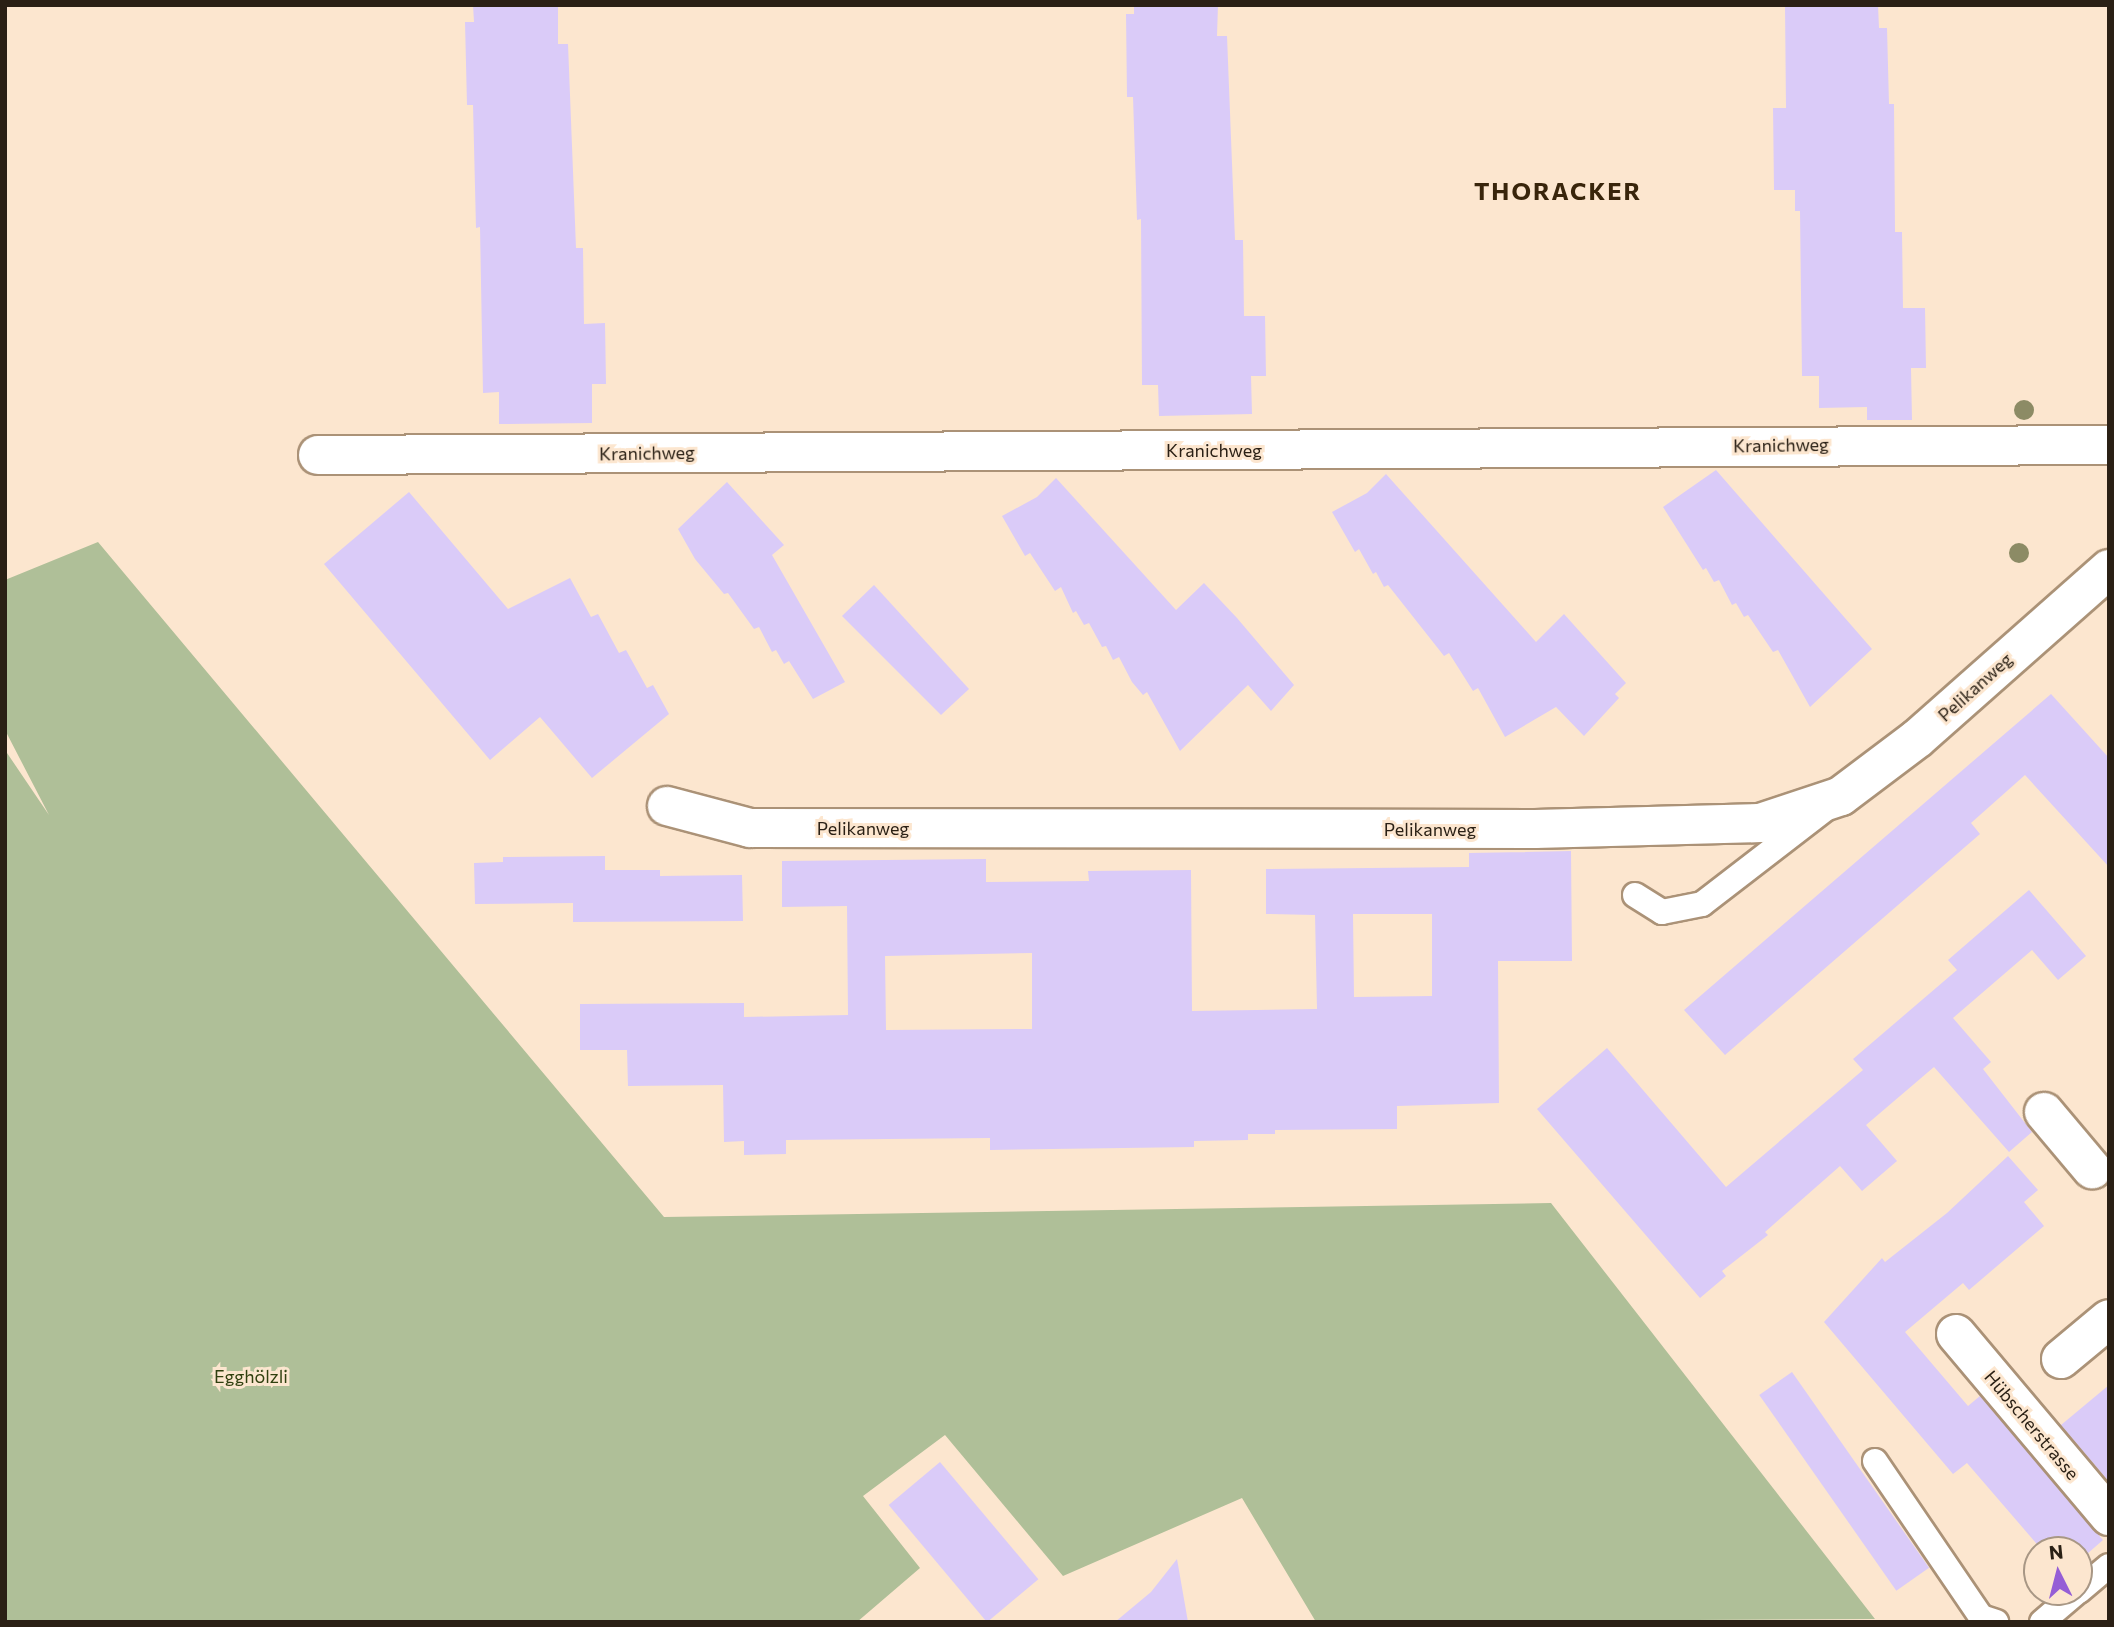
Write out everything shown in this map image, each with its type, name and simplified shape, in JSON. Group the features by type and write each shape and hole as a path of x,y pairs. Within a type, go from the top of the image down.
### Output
{"street":[{"name":"Kranichweg","path":"318,456 2109,445"},
{"name":"Pelikanweg","path":"667,806 750,828 1535,829 1760,823 1841,796 1918,738 2109,569"},
{"path":"2044,1112 2103,1171"},
{"path":"2061,1359 2109,1319"},
{"name":"Hübscherstrasse","path":"1956,1334 2109,1516"}],"lane":[{"path":"1635,895 1662,912 1702,904 1750,871 1841,796"},
{"path":"1875,1461 1981,1617 1996,1622"},
{"path":"2093,1579 2109,1566"},
{"path":"2042,1622 2061,1606"}],"green space":[{"name":"Egghölzli","path":"98,542 664,1217 1551,1203 1875,1619 1316,1622 1242,1498 1063,1576 945,1435 863,1496 920,1568 857,1622 5,1622 5,750 49,815 5,730 5,580"}],"building":[{"path":"473,5 558,5 558,44 568,44 576,248 583,248 584,324 605,323 606,384 592,384 592,423 499,424 499,392 483,393 480,227 476,228 473,105 467,105 465,22 474,22"},
{"path":"1134,5 1218,5 1217,36 1227,36 1235,240 1243,240 1244,316 1265,316 1266,376 1251,376 1252,414 1159,416 1158,385 1142,385 1141,219 1137,220 1133,97 1127,97 1126,14 1134,14"},
{"path":"1878,5 1879,28 1887,28 1889,104 1894,104 1895,232 1902,232 1903,308 1925,308 1926,368 1911,368 1912,420 1867,420 1867,407 1819,408 1819,376 1802,376 1800,211 1795,211 1795,190 1774,190 1773,108 1786,108 1785,6"},
{"path":"1716,470 1872,649 1810,707 1778,650 1773,652 1748,615 1744,617 1736,603 1732,605 1719,580 1714,582 1706,568 1703,570 1663,507"},
{"path":"1386,474 1536,642 1564,614 1626,683 1615,694 1619,698 1584,736 1556,707 1505,737 1478,688 1473,691 1449,653 1444,656 1388,585 1384,587 1376,572 1373,574 1359,549 1355,552 1332,512 1367,493"},
{"path":"1056,478 1176,610 1204,583 1237,618 1294,685 1271,711 1248,685 1180,751 1147,692 1143,695 1132,682 1119,657 1113,660 1106,646 1102,647 1089,623 1084,625 1076,611 1073,613 1061,587 1055,591 1030,553 1025,556 1002,516 1037,497"},
{"path":"727,482 784,545 772,555 845,682 813,699 789,661 784,664 776,650 772,652 759,627 754,629 728,593 724,594 695,559 678,529"},
{"path":"409,492 508,609 570,578 591,617 598,614 619,653 626,650 647,688 653,685 669,714 592,778 540,717 490,760 324,564"},
{"path":"874,585 969,689 941,715 842,616"},
{"path":"2051,694 2109,758 2109,867 2025,775 1971,823 1980,834 1725,1055 1684,1010"},
{"path":"1571,851 1572,961 1498,961 1499,1103 1397,1106 1397,1129 1275,1130 1275,1134 1248,1134 1248,1140 1194,1141 1194,1147 990,1150 990,1138 786,1140 786,1154 744,1155 744,1141 724,1142 723,1085 628,1086 627,1050 580,1050 580,1004 744,1003 744,1017 848,1015 847,906 782,907 782,861 986,859 986,882 1089,881 1088,871 1191,870 1192,1011 1317,1009 1315,915 1266,914 1266,869 1469,867 1469,853","holes":["1353,914 1432,914 1432,996 1354,997","1032,953 1032,1029 886,1030 885,956"]},
{"path":"605,856 605,870 660,870 660,876 742,875 743,921 573,922 573,903 475,904 474,863 503,862 503,857"},
{"path":"2029,890 2086,956 2058,980 2032,950 1953,1018 1991,1062 1983,1069 2032,1132 2009,1152 1934,1067 1866,1125 1897,1161 1862,1191 1840,1166 1765,1232 1768,1235 1722,1271 1726,1276 1700,1298 1537,1109 1607,1048 1726,1187 1863,1070 1853,1059 1957,970 1948,960"},
{"path":"2008,1156 2038,1190 2024,1202 2044,1226 1969,1290 1963,1283 1905,1332 1968,1406 1980,1396 2103,1540 2093,1549 2093,1536 2030,1536 1967,1463 1953,1474 1824,1322 1882,1258 1885,1262 1947,1213"},
{"path":"1792,1372 1929,1568 1896,1591 1759,1395"},
{"path":"2109,1385 2109,1482 2061,1425"},
{"path":"940,1462 1038,1579 987,1622 889,1505"},
{"path":"1177,1559 1188,1622 1115,1622 1151,1592"}],"district":[{"name":"THORACKER","path":"1558,191"}]}
